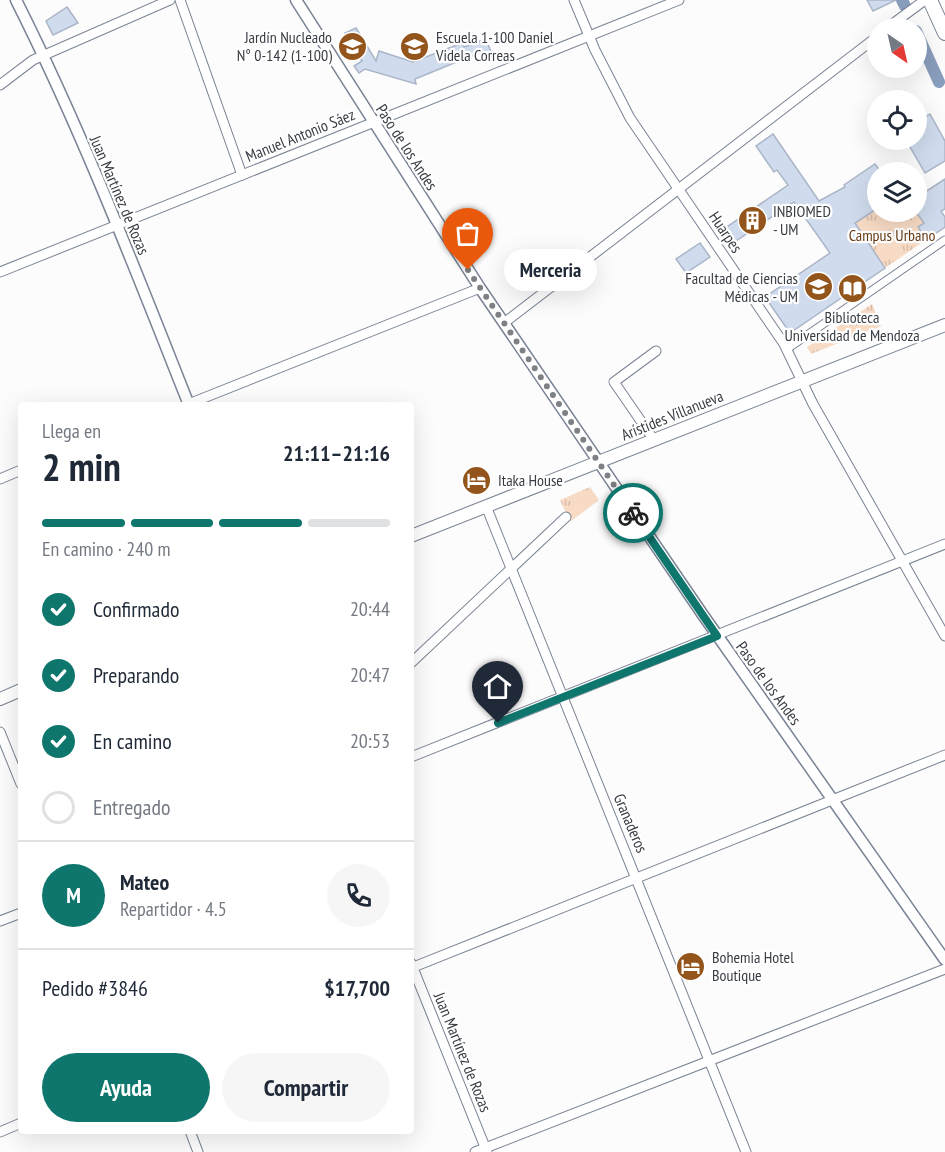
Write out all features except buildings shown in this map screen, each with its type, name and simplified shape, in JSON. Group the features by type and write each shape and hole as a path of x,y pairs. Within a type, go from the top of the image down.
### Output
{"main road":[{"path":"930,0 945,33"},
{"name":"Arístides Villanueva","path":"414,535 945,325"},
{"path":"0,699 18,691"}],"street":[{"name":"Juan Martínez de Rozas","path":"16,0 44,55 117,225 187,402"},
{"path":"0,84 22,67 44,55 170,0"},
{"path":"180,0 242,175"},
{"name":"Paso de los Andes","path":"296,0 480,288 717,636 834,799 945,960"},
{"name":"Huarpes","path":"574,0 630,118 787,349 802,381 945,636"},
{"name":"Manuel Antonio Sáez","path":"0,272 679,0"},
{"path":"901,18 925,0"},
{"path":"504,323 867,44"},
{"path":"787,349 945,240"},
{"path":"195,402 480,288"},
{"path":"654,440 614,382 656,351"},
{"path":"0,479 18,471"},
{"name":"Granaderos","path":"486,506 711,1059 746,1152"},
{"path":"414,660 566,517"},
{"path":"414,756 945,544"},
{"path":"0,732 18,777"},
{"path":"414,965 945,755"},
{"path":"0,921 18,914"},
{"path":"475,1152 487,1150 711,1059 945,969"},
{"name":"Juan Martínez de Rozas","path":"414,971 487,1150"},
{"path":"0,1132 18,1124"},
{"path":"191,1134 198,1152"}],"green space":[{"name":"Campus Urbano","path":"867,215 867,222 923,222 918,227 926,240 885,268 855,223"},
{"path":"872,304 881,326 811,354 807,347"},
{"path":"590,487 599,500 570,522 560,500"}],"waterway":[{"path":"902,0 905,6"},
{"path":"927,55 939,82"}],"way so far":[{"path":"468,270 585,439 633,513"}],"place":[{"name":"Jardín Nucleado N° 0-142 (1-100)","path":"353,46"},
{"name":"Escuela 1-100 Daniel Videla Correas","path":"415,46"},
{"name":"INBIOMED - UM","path":"752,220"},
{"name":"Merceria","path":"468,270"},
{"name":"Facultad de Ciencias Médicas - UM","path":"819,287"},
{"name":"Biblioteca Universidad de Mendoza","path":"852,289"},
{"name":"Itaka House","path":"477,480"},
{"name":"Bohemia Hotel Boutique","path":"691,966"}],"route":[{"path":"498,723 717,636 633,513"}]}
